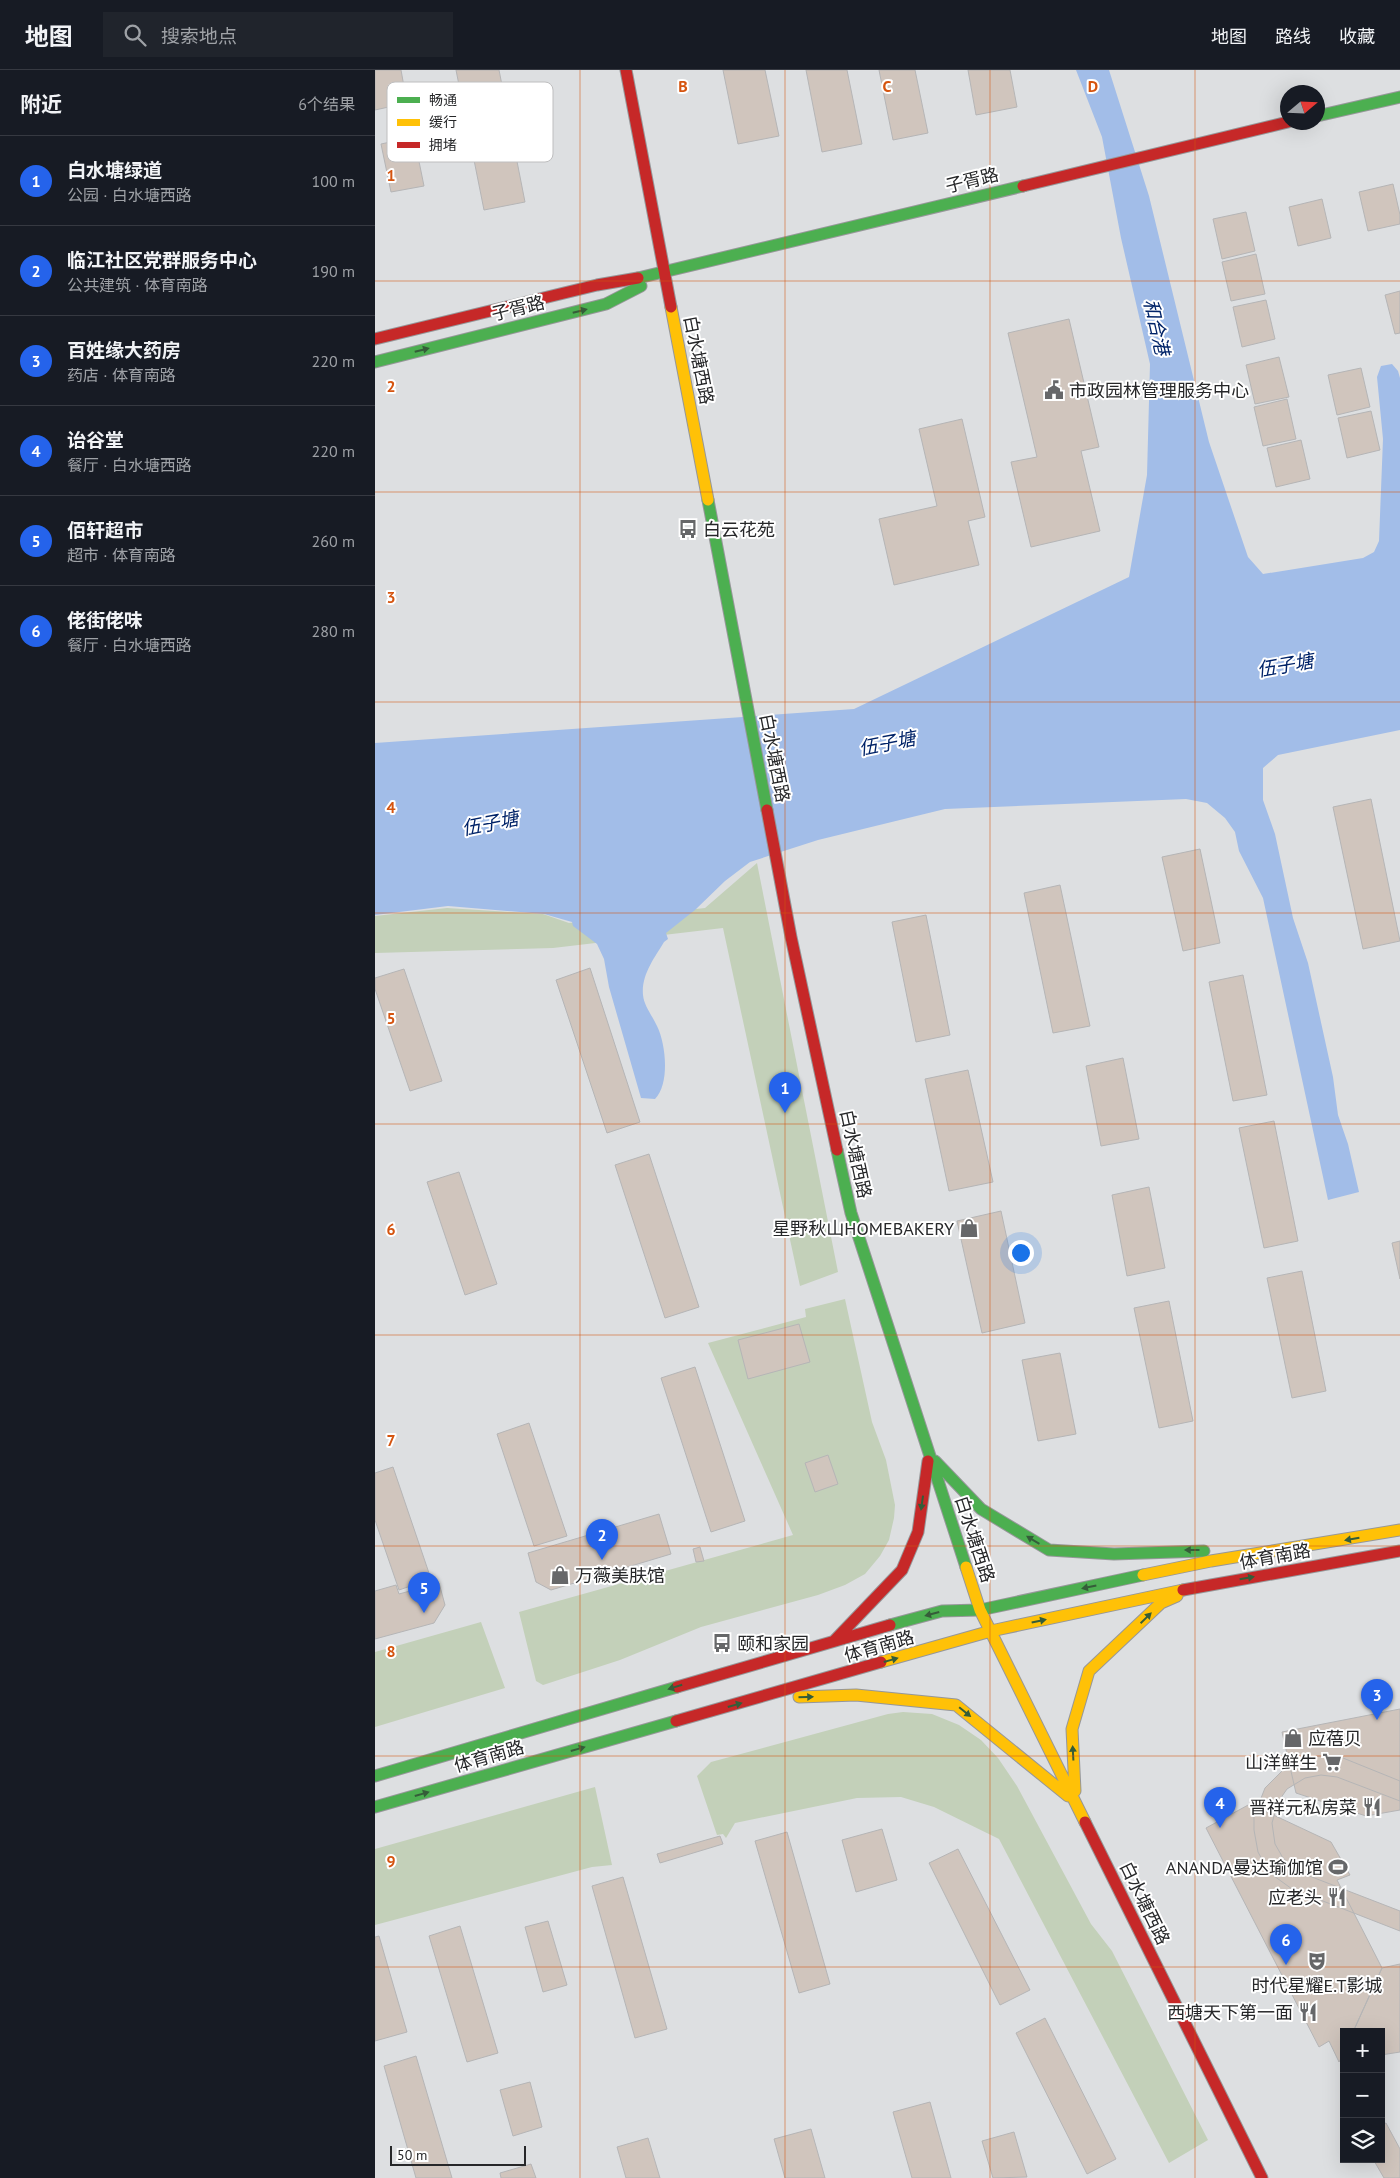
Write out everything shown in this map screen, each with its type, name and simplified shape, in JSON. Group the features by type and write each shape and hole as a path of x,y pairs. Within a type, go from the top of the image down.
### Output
{"street":[{"name":"白水塘西路","path":"626,70 791,937 851,1214 980,1610 1263,2178"},
{"path":"1325,114 1400,97"},
{"name":"子胥路","path":"375,339 597,285 664,273 1280,124"},
{"name":"子胥路","path":"375,362 606,304 664,273"},
{"path":"929,1455 981,1510 1049,1550 1114,1554 1197,1550 1240,1557"},
{"path":"835,1640 902,1570 918,1532 929,1455"},
{"name":"体育南路","path":"375,1776 835,1640 943,1611 980,1610 1240,1557 1400,1530"},
{"name":"体育南路","path":"375,1807 991,1631 1199,1587 1400,1551"},
{"path":"1075,1802 1072,1729 1089,1671 1161,1603 1199,1587"},
{"path":"757,1698 856,1695 956,1705 1075,1802"}],"green space":[{"path":"757,863 838,1272 800,1286 723,928 553,948 375,953 375,916 447,908 543,914 569,923 705,908"},
{"path":"845,1299 872,1422 886,1460 895,1505 889,1540 880,1556 865,1574 845,1585 818,1595 701,1627 620,1660 543,1685 536,1681 519,1612 793,1535 708,1343 806,1317 805,1309"},
{"path":"481,1622 505,1688 375,1727 375,1652"},
{"path":"903,1712 932,1714 959,1725 981,1740 998,1758 1017,1786 1091,1924 1112,1951 1208,2140 1169,2163 999,1839 934,1807 901,1797 857,1798 735,1823 726,1838 723,1834 717,1835 697,1776 711,1762 888,1714"},
{"path":"595,1787 612,1865 592,1867 375,1925 375,1849"}],"water":[{"path":"1076,70 1109,70 1149,196 1209,442 1248,557 1263,574 1363,558 1374,552 1379,541 1383,439 1377,377 1381,366 1392,364 1398,371 1400,378 1400,730 1278,755 1263,768 1263,800 1275,834 1293,918 1308,963 1333,1077 1338,1115 1348,1144 1359,1192 1328,1200 1263,898 1239,851 1235,832 1225,818 1207,803 1186,799 945,809 818,840 750,862 725,881 695,910 666,933 668,939 664,942 646,973 643,995 663,1043 665,1064 663,1084 655,1099 641,1098 609,987 604,959 597,944 573,926 572,922 544,914 448,906 375,915 375,743 854,709 1129,577 1147,475 1150,364 1121,238 1102,137"}],"building":[{"path":"375,70 401,70 403,82 387,82 387,107 375,110"},
{"path":"456,70 499,70 501,82 458,82"},
{"path":"723,70 765,70 779,136 738,144"},
{"path":"806,70 847,70 862,144 822,152"},
{"path":"879,70 915,70 928,133 893,140"},
{"path":"968,70 1010,70 1017,107 976,115"},
{"path":"387,143 387,162 419,162 424,186 391,192 381,144"},
{"path":"474,162 517,162 525,202 484,210"},
{"path":"1393,184 1400,215 1400,224 1368,231 1359,192"},
{"path":"1322,199 1331,238 1298,246 1289,207"},
{"path":"1246,212 1255,251 1222,259 1213,219"},
{"path":"1256,254 1265,294 1231,301 1222,262"},
{"path":"1400,291 1400,333 1395,334 1385,295"},
{"path":"1266,300 1275,339 1242,347 1233,307"},
{"name":"市政园林管理服务中心","path":"1069,319 1099,447 1081,451 1100,531 1031,547 1011,462 1037,457 1008,333"},
{"path":"1279,357 1289,397 1255,404 1246,365"},
{"path":"1361,368 1370,407 1337,415 1328,375"},
{"path":"1287,399 1296,439 1263,446 1254,407"},
{"path":"1371,411 1380,450 1347,458 1338,418"},
{"path":"962,419 985,517 968,521 979,565 894,585 879,519 937,506 919,429"},
{"path":"1301,440 1310,479 1276,487 1267,448"},
{"path":"1371,799 1400,941 1363,949 1333,807"},
{"path":"1200,849 1220,943 1183,951 1162,857"},
{"path":"1060,885 1090,1026 1053,1033 1024,893"},
{"path":"926,915 950,1035 916,1042 892,922"},
{"path":"590,968 640,1122 607,1133 556,980"},
{"path":"404,969 442,1081 410,1091 375,989 375,978"},
{"path":"1243,975 1267,1095 1233,1101 1209,982"},
{"path":"1123,1058 1139,1139 1101,1146 1086,1066"},
{"path":"968,1070 993,1182 949,1191 925,1079"},
{"path":"1274,1121 1298,1241 1264,1248 1239,1128"},
{"path":"649,1154 699,1307 665,1318 615,1165"},
{"path":"459,1172 497,1284 465,1295 427,1182"},
{"path":"1149,1187 1165,1268 1127,1276 1112,1195"},
{"path":"1001,1211 1025,1323 982,1333 957,1221"},
{"path":"1400,1241 1400,1279 1392,1243"},
{"path":"1302,1271 1326,1391 1292,1398 1267,1278"},
{"path":"1169,1301 1193,1421 1159,1428 1134,1308"},
{"path":"799,1324 810,1362 748,1379 738,1340"},
{"path":"1060,1353 1076,1434 1038,1441 1022,1360"},
{"path":"695,1367 745,1521 711,1532 661,1378"},
{"path":"529,1423 567,1536 534,1546 497,1434"},
{"path":"828,1455 838,1484 815,1492 805,1463"},
{"path":"393,1467 431,1579 399,1590 375,1520 375,1473"},
{"path":"659,1514 671,1554 551,1590 536,1582 528,1553"},
{"path":"700,1547 704,1561 696,1562 693,1549"},
{"path":"439,1583 445,1605 434,1623 375,1639 375,1591 396,1585 399,1594"},
{"path":"1400,1709 1400,1810 1366,1816 1296,1793 1282,1732"},
{"path":"1321,1756 1343,1758 1400,1781 1400,1801 1337,1777 1321,1775 1305,1778 1287,1789 1278,1802 1272,1823 1275,1844 1283,1858 1299,1872 1400,1911 1400,1931 1292,1889 1274,1876 1258,1852 1254,1830 1254,1816 1265,1788 1286,1767 1306,1758"},
{"path":"1250,1804 1331,1842 1350,1875 1337,1880 1382,1968 1355,2028 1340,2028 1339,2062 1329,2041 1319,2047 1206,1828"},
{"path":"882,1829 897,1880 856,1892 842,1840"},
{"path":"787,1832 830,1984 799,1993 755,1841"},
{"path":"720,1836 723,1844 660,1863 657,1854"},
{"path":"958,1849 1030,1990 1000,2005 929,1863"},
{"path":"623,1877 667,2029 635,2038 592,1886"},
{"path":"548,1921 567,1985 543,1992 525,1927"},
{"path":"460,1926 498,2053 467,2062 429,1936"},
{"path":"379,1936 407,2032 375,2041 375,1937"},
{"path":"1400,1964 1400,2052 1385,2054 1385,2028 1355,2028 1382,1968"},
{"path":"1045,2018 1116,2159 1087,2174 1016,2033"},
{"path":"416,2056 452,2178 416,2178 384,2066"},
{"path":"530,2082 542,2127 513,2136 500,2090"},
{"path":"930,2102 951,2178 912,2178 893,2112"},
{"path":"1385,2123 1400,2149 1400,2178 1384,2178 1375,2163 1385,2163"},
{"path":"811,2129 825,2178 785,2178 774,2139"},
{"path":"1014,2132 1027,2177 993,2178 982,2141"},
{"path":"648,2138 660,2178 626,2178 617,2147"},
{"path":"531,2164 536,2178 501,2178 500,2173"}],"traffic: fast":[{"path":"1325,114 1400,97"},
{"path":"638,278 1023,186"},
{"path":"375,362 606,304 641,286"},
{"path":"708,500 767,810"},
{"path":"837,1150 851,1213 966,1567"},
{"path":"935,1461 981,1509 1049,1550 1114,1554 1204,1551"},
{"path":"890,1625 942,1611 980,1610 1143,1575"},
{"path":"375,1776 677,1687"},
{"path":"375,1807 676,1721"}],"traffic: slow":[{"path":"671,307 708,500"},
{"path":"1143,1575 1211,1561 1400,1530"},
{"path":"966,1567 980,1610 1085,1822"},
{"path":"881,1662 991,1631 1183,1590"},
{"path":"1075,1791 1072,1729 1089,1671 1161,1603 1177,1596"},
{"path":"799,1697 856,1695 956,1705 1068,1796"}],"traffic: jam":[{"path":"626,70 671,307"},
{"path":"1023,186 1280,124"},
{"path":"375,339 597,285 638,278"},
{"path":"767,810 791,937 837,1150"},
{"path":"835,1640 902,1570 918,1532 928,1461"},
{"path":"1183,1590 1400,1551"},
{"path":"677,1687 890,1625"},
{"path":"676,1721 881,1662"},
{"path":"1085,1822 1262,2178"}],"place":[{"name":"市政园林管理服务中心","path":"1054,390"},
{"name":"白云花苑","path":"688,529"},
{"name":"白水塘绿道","path":"785,1113"},
{"name":"星野秋山HOMEBAKERY","path":"969,1228"},
{"name":"临江社区党群服务中心","path":"602,1560"},
{"name":"万薇美肤馆","path":"560,1575"},
{"name":"佰轩超市","path":"424,1613"},
{"name":"颐和家园","path":"722,1643"},
{"name":"百姓缘大药房","path":"1377,1720"},
{"name":"应蓓贝","path":"1293,1738"},
{"name":"山洋鲜生","path":"1332,1762"},
{"name":"晋祥元私房菜","path":"1372,1807"},
{"name":"诒谷堂","path":"1220,1828"},
{"name":"ANANDA曼达瑜伽馆","path":"1338,1867"},
{"name":"应老头","path":"1337,1897"},
{"name":"时代星耀E.T影城","path":"1317,1961"},
{"name":"佬街佬味","path":"1286,1965"},
{"name":"西塘天下第一面","path":"1308,2012"}],"water label":[{"name":"和合港","path":"1157,327"},
{"name":"伍子塘","path":"1285,665"},
{"name":"伍子塘","path":"887,743"},
{"name":"伍子塘","path":"490,823"}]}
